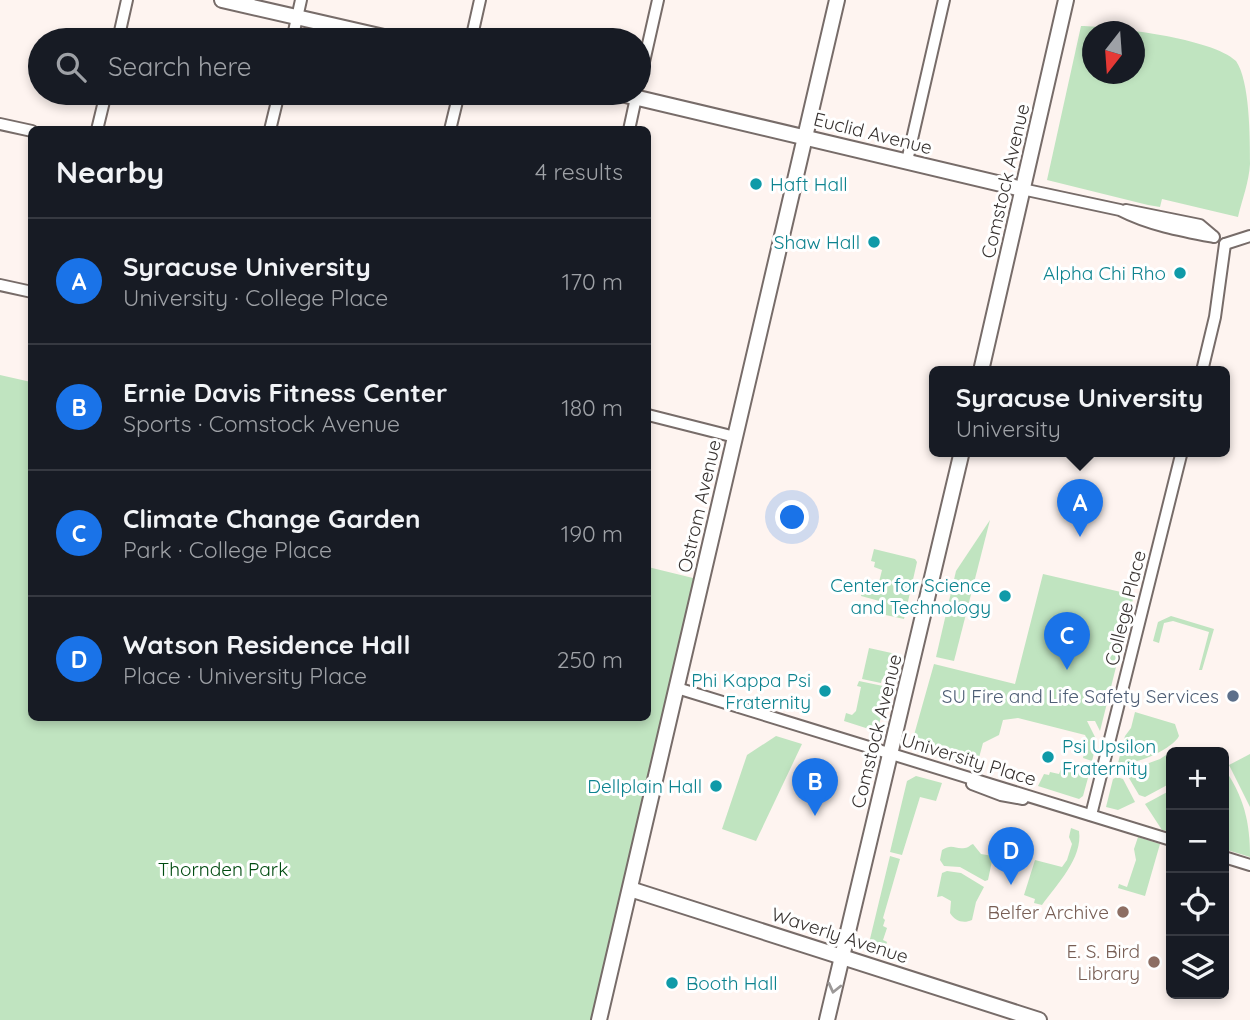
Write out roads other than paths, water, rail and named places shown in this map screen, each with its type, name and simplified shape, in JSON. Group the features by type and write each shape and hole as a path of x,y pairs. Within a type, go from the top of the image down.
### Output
{"street":[{"path":"121,28 127,0"},
{"path":"222,0 342,28"},
{"path":"295,28 301,0"},
{"path":"474,28 480,0"},
{"path":"651,33 659,0"},
{"name":"Ostrom Avenue","path":"599,1020 837,0"},
{"path":"907,161 944,0"},
{"name":"Comstock Avenue","path":"982,366 1066,0"},
{"name":"Euclid Avenue","path":"651,95 804,136 1120,210 1134,218 1214,237 1225,243"},
{"path":"98,126 103,105"},
{"path":"271,126 276,105"},
{"path":"451,126 455,105"},
{"path":"630,126 634,105"},
{"path":"0,124 28,130"},
{"path":"1203,366 1215,317 1225,243 1250,236"},
{"path":"0,285 28,291"},
{"path":"651,416 736,437"},
{"name":"Comstock Avenue","path":"827,1020 961,457"},
{"name":"College Place","path":"1091,815 1180,457"},
{"name":"University Place","path":"677,688 1166,838"},
{"path":"1229,859 1250,865"},
{"name":"Waverly Avenue","path":"629,889 1039,1020"}],"place":[{"name":"Haft Hall","path":"756,184"},
{"name":"Shaw Hall","path":"874,242"},
{"name":"Alpha Chi Rho","path":"1180,273"},
{"name":"Syracuse University","path":"1080,537"},
{"name":"Center for Science and Technology","path":"1005,596"},
{"name":"Climate Change Garden","path":"1067,670"},
{"name":"Phi Kappa Psi Fraternity","path":"825,691"},
{"name":"SU Fire and Life Safety Services","path":"1233,696"},
{"name":"Psi Upsilon Fraternity","path":"1048,757"},
{"name":"Dellplain Hall","path":"716,786"},
{"name":"Ernie Davis Fitness Center","path":"815,816"},
{"name":"Watson Residence Hall","path":"1011,885"},
{"name":"Belfer Archive","path":"1123,912"},
{"name":"E. S. Bird Library","path":"1154,962"},
{"name":"Booth Hall","path":"672,983"}],"park label":[{"name":"Thornden Park","path":"223,869"}]}
